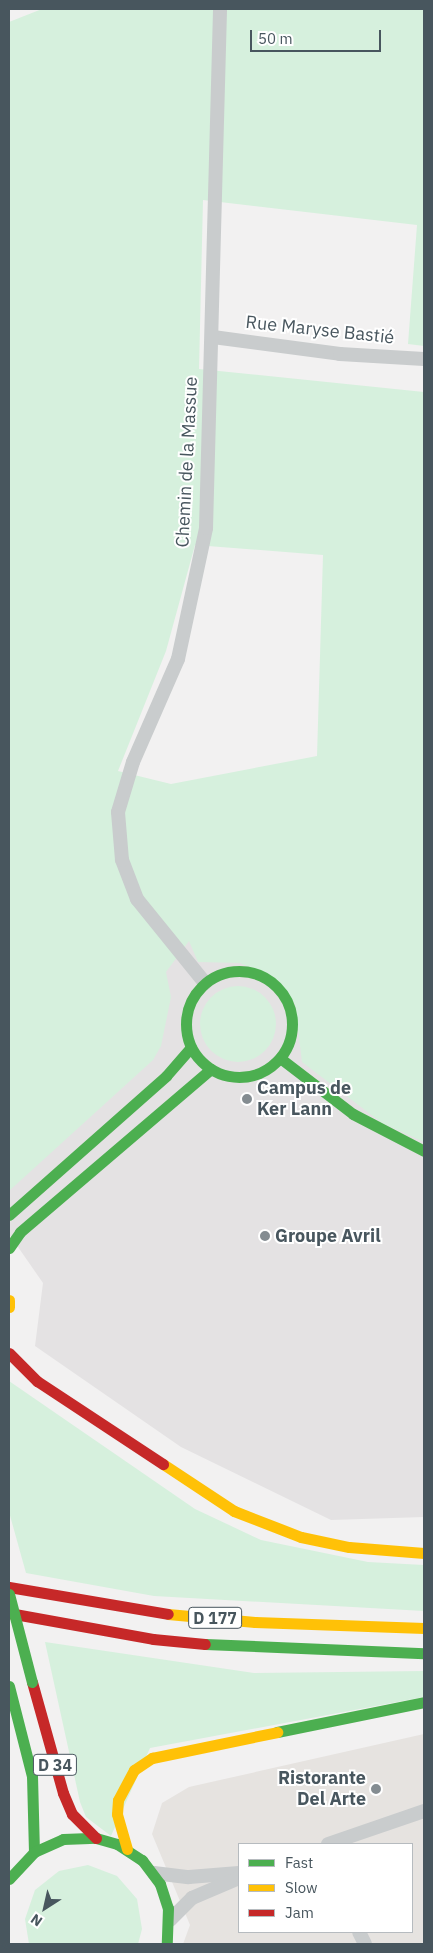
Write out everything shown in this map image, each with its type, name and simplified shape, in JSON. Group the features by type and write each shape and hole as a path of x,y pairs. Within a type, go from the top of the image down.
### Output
{"main road":[{"path":"238,971 272,982 291,1012 291,1036 280,1058 263,1071 242,1077 211,1069 192,1047 186,1027 188,1008 205,983 238,971"},
{"path":"9,1215 166,1076 192,1047"},
{"path":"280,1058 353,1114 424,1151"},
{"path":"9,1248 20,1232 180,1091 211,1069"},
{"path":"9,1300 9,1307"},
{"path":"9,1352 36,1381 234,1512 310,1539 424,1553"},
{"name":"D 177","path":"9,1587 180,1615 424,1628"},
{"name":"D 34","path":"9,1594 63,1793 72,1814 96,1838"},
{"name":"D 177","path":"9,1614 153,1639 256,1648 424,1653"},
{"name":"D 34","path":"9,1686 32,1776 34,1852"},
{"path":"127,1849 117,1814 118,1800 134,1770 152,1758 424,1702"},
{"path":"9,1879 34,1852 64,1839 96,1838 127,1849 154,1873 165,1896 170,1920 167,1944"}],"street":[{"name":"Chemin de la Massue","path":"205,983 137,899 122,860 118,812 133,762 169,685 193,601 206,528 213,337 220,9"},
{"name":"Rue Maryse Bastié","path":"213,337 340,354 424,359"},
{"path":"334,1843 424,1811"},
{"path":"154,1873 189,1877 238,1873"},
{"path":"170,1920 192,1898 238,1878"},
{"path":"360,1933 366,1944"}],"shaded area":[{"name":"Campus de Ker Lann","path":"424,754 424,1517 331,1520 181,1447 35,1346 43,1283 9,1234 9,1155 113,937"},
{"path":"424,1734 424,1944 183,1944 190,1925 152,1834 162,1803 189,1787"}],"green space":[{"path":"42,9 424,9 424,346 408,344 417,225 203,200 199,369 424,392 424,1142 382,1123 302,1062 295,1004 271,976 240,963 198,962 189,941 166,972 171,997 161,1046 153,1060 9,1191 9,22","holes":["195,545 323,555 317,756 171,784 118,771 166,651"]},
{"path":"231,986 245,986 259,992 270,1003 276,1017 273,1039 265,1051 245,1062 231,1062 217,1056 206,1045 200,1031 200,1017 206,1003 217,992"},
{"path":"9,1381 195,1509 261,1540 368,1562 424,1565 424,1611 154,1596 26,1573 9,1512"},
{"path":"45,1642 254,1673 424,1671 424,1697 150,1748 111,1836 86,1817 80,1802"},
{"path":"88,1865 117,1876 137,1899 142,1929 138,1944 29,1944 25,1919 35,1890 59,1871"}],"traffic: fast":[{"path":"239,971 259,975 276,987 288,1004 292,1024 288,1044 276,1061 259,1073 239,1077 219,1073 202,1061 190,1044 186,1024 190,1004 202,987 219,975 239,971"},
{"path":"9,1215 166,1076 191,1047"},
{"path":"280,1058 353,1114 424,1151"},
{"path":"9,1248 20,1232 211,1069"},
{"path":"9,1594 32,1682"},
{"path":"205,1644 424,1653"},
{"path":"9,1686 32,1776 34,1852"},
{"path":"277,1732 424,1702"},
{"path":"9,1879 34,1852 63,1839 96,1838 117,1844 142,1860 160,1884 168,1908 167,1944"}],"traffic: slow":[{"path":"9,1300 9,1307"},
{"path":"163,1464 234,1511 301,1537 349,1547 424,1553"},
{"path":"168,1614 255,1622 424,1628"},
{"path":"127,1849 117,1814 118,1800 134,1770 152,1758 277,1732"}],"traffic: jam":[{"path":"9,1353 37,1381 163,1464"},
{"path":"9,1587 168,1614"},
{"path":"9,1613 153,1639 205,1644"},
{"path":"32,1682 63,1793 72,1814 96,1838"}],"place":[{"name":"Campus de Ker Lann","path":"247,1099"},
{"name":"Groupe Avril","path":"265,1236"},
{"name":"Ristorante Del Arte","path":"376,1789"}]}
